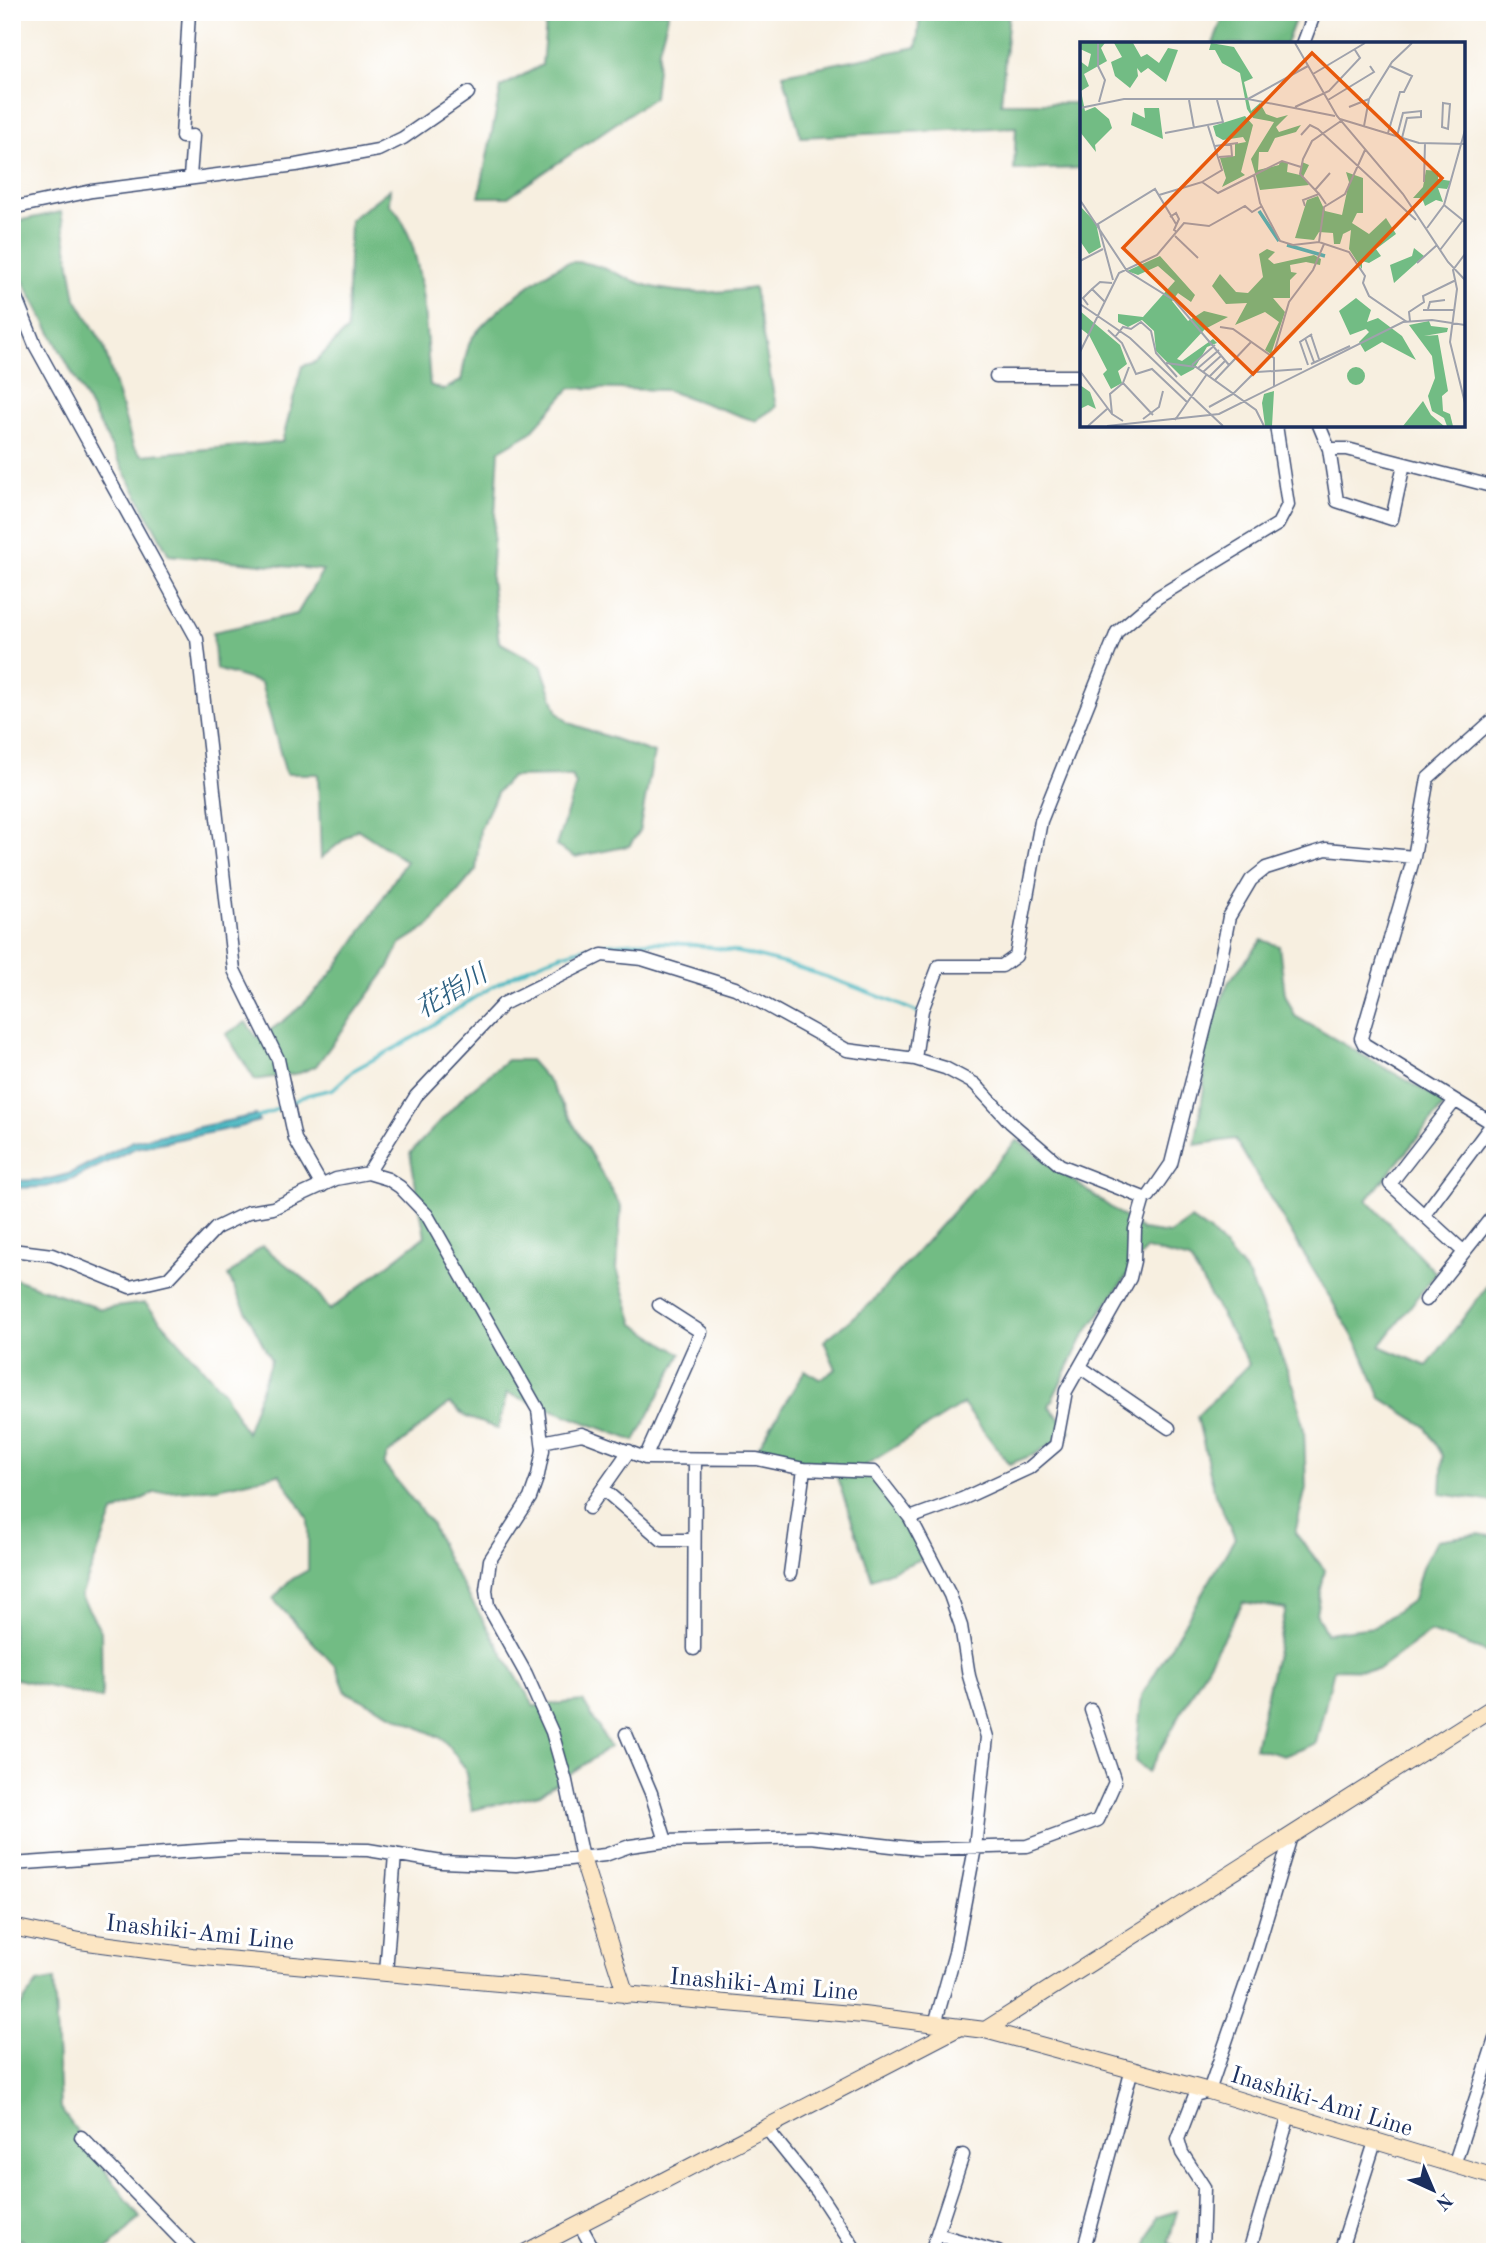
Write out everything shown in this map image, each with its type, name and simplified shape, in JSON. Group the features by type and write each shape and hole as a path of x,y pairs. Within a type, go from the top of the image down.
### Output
{"main road":[{"path":"985,2030 1495,1706"},
{"path":"582,1858 626,1995"},
{"name":"Inashiki-Ami Line","path":"12,1927 138,1950 985,2030 1209,2091 1495,2177"},
{"path":"526,2252 960,2027"}],"street":[{"path":"189,12 182,137 193,136 190,177"},
{"path":"1304,42 1315,12"},
{"path":"12,208 92,191 308,163 377,149 403,138 468,93"},
{"path":"12,288 36,345 197,639 234,970 278,1059 295,1139 323,1186"},
{"path":"996,376 1080,376"},
{"path":"915,1059 922,1010 939,966 1002,966 1016,956 1041,821 1117,632 1158,597 1278,524 1288,505 1276,427"},
{"path":"1319,427 1329,449 1337,501 1392,519 1404,464"},
{"path":"1329,449 1347,449 1495,487"},
{"path":"1424,1215 1493,1124 1364,1044 1362,1038 1414,857 1428,778 1495,718"},
{"path":"368,1173 416,1096 503,1004 602,955 642,960 735,988 846,1050 915,1059 945,1068 975,1084 1010,1122 1060,1166 1144,1198 1149,1196 1171,1164 1216,984 1228,916 1251,880 1266,868 1326,849 1414,857"},
{"path":"1454,1102 1390,1184 1464,1252"},
{"path":"12,1250 52,1255 130,1287 169,1278 216,1228 249,1212 293,1202 323,1186 352,1175 368,1173 388,1179 400,1187 427,1215 531,1393 538,1410 542,1442 538,1475 530,1498 490,1560 486,1590 494,1619 526,1674 552,1732 566,1781 582,1858"},
{"path":"910,1518 1029,1468 1056,1445 1062,1402 1130,1278 1134,1261 1135,1229 1144,1198"},
{"path":"1426,1300 1495,1213"},
{"path":"645,1458 701,1332 659,1305"},
{"path":"1080,1367 1169,1427"},
{"path":"542,1442 582,1434 645,1458 757,1459 804,1469 874,1472 910,1518 950,1595 961,1626 969,1676 987,1737 975,1848 955,1953 935,2024"},
{"path":"589,1508 629,1451"},
{"path":"694,1649 695,1459"},
{"path":"790,1574 804,1469"},
{"path":"603,1489 662,1540 694,1540"},
{"path":"12,1864 238,1848 368,1850 442,1862 516,1865 582,1858 666,1841 810,1836 919,1849 1027,1846 1098,1819 1115,1782 1091,1710"},
{"path":"626,1734 651,1793 666,1841"},
{"path":"1202,2252 1204,2187 1182,2153 1178,2139 1195,2095 1209,2091 1253,1963 1291,1836"},
{"path":"386,1973 395,1854"},
{"path":"1454,2165 1495,2039"},
{"path":"1083,2252 1132,2069"},
{"path":"1249,2252 1289,2115"},
{"path":"767,2129 817,2191 857,2252"},
{"path":"81,2137 193,2252"},
{"path":"1340,2252 1375,2142"},
{"path":"931,2252 963,2155"},
{"path":"580,2225 595,2252"},
{"path":"937,2234 998,2252"}],"green space":[{"path":"547,12 669,12 659,49 654,97 508,197 479,197 501,87 542,65"},
{"path":"920,12 1009,12 1001,103 1080,103 1080,168 1014,170 1016,127 801,137 783,74 917,47"},
{"path":"1225,12 1298,12 1287,42 1214,42"},
{"path":"390,189 389,204 401,219 417,262 425,315 430,385 443,390 461,381 469,344 477,331 534,282 572,262 593,265 643,284 679,292 754,288 776,407 755,421 666,390 570,388 530,433 499,451 491,579 499,642 541,665 558,713 569,723 654,753 639,832 629,846 575,857 556,846 576,785 572,776 511,777 498,791 480,829 476,870 430,925 400,944 389,967 316,1066 300,1073 255,1080 226,1034 246,1022 257,1038 304,1003 342,960 406,861 357,829 321,858 318,774 286,774 261,683 216,669 213,632 297,614 323,570 169,555 12,260 12,222 61,212 76,299 103,344 133,446 142,455 282,442 302,366 315,362 347,330 350,220"},
{"path":"1262,940 1279,946 1285,994 1295,1016 1446,1103 1367,1200 1436,1273 1380,1346 1427,1366 1495,1276 1495,1502 1441,1494 1443,1456 1426,1427 1381,1398 1360,1348 1235,1139 1195,1145 1204,1088 1204,1045 1228,983"},
{"path":"507,1060 530,1060 550,1083 621,1207 617,1269 634,1324 681,1354 635,1441 507,1393 498,1429 466,1417 450,1403 387,1455 384,1465 431,1523 448,1561 534,1706 583,1701 610,1747 540,1794 472,1810 465,1768 443,1739 346,1692 336,1667 273,1599 289,1581 308,1570 308,1518 279,1474 218,1488 154,1493 113,1513 81,1596 101,1631 102,1699 12,1678 12,1278 101,1309 145,1303 223,1391 246,1433 271,1360 228,1276 262,1246 311,1284 330,1310 425,1236 410,1153 467,1093"},
{"path":"1017,1140 1142,1230 1169,1234 1191,1219 1215,1236 1249,1276 1295,1389 1304,1430 1306,1488 1295,1533 1325,1570 1316,1613 1326,1633 1374,1627 1413,1600 1422,1567 1437,1540 1479,1534 1495,1537 1495,1655 1430,1632 1378,1670 1334,1669 1316,1743 1284,1756 1255,1748 1286,1609 1243,1602 1148,1772 1135,1761 1142,1695 1235,1538 1215,1494 1197,1416 1249,1364 1190,1260 1146,1249 1083,1337 1049,1406 1071,1431 1035,1454 1009,1464 963,1404 866,1465 929,1556 872,1579 834,1469 756,1451 805,1370 819,1379 836,1369 824,1341 871,1303"},
{"path":"54,1980 60,2108 140,2218 105,2252 32,2252 21,2239 12,2245 12,2018 37,1983"},
{"path":"1177,2211 1169,2242 1178,2252 1144,2252 1157,2217"}],"water":[{"path":"256,1115 259,1121 243,1126 135,1148 71,1180 46,1187 12,1188 12,1181 45,1180 69,1174 133,1141"}],"waterway":[{"name":"花指川","path":"255,1119 307,1095 333,1089 354,1070 411,1039 488,989 525,969 563,954 606,945 651,942 697,945 744,954 835,980 919,1013"}]}
